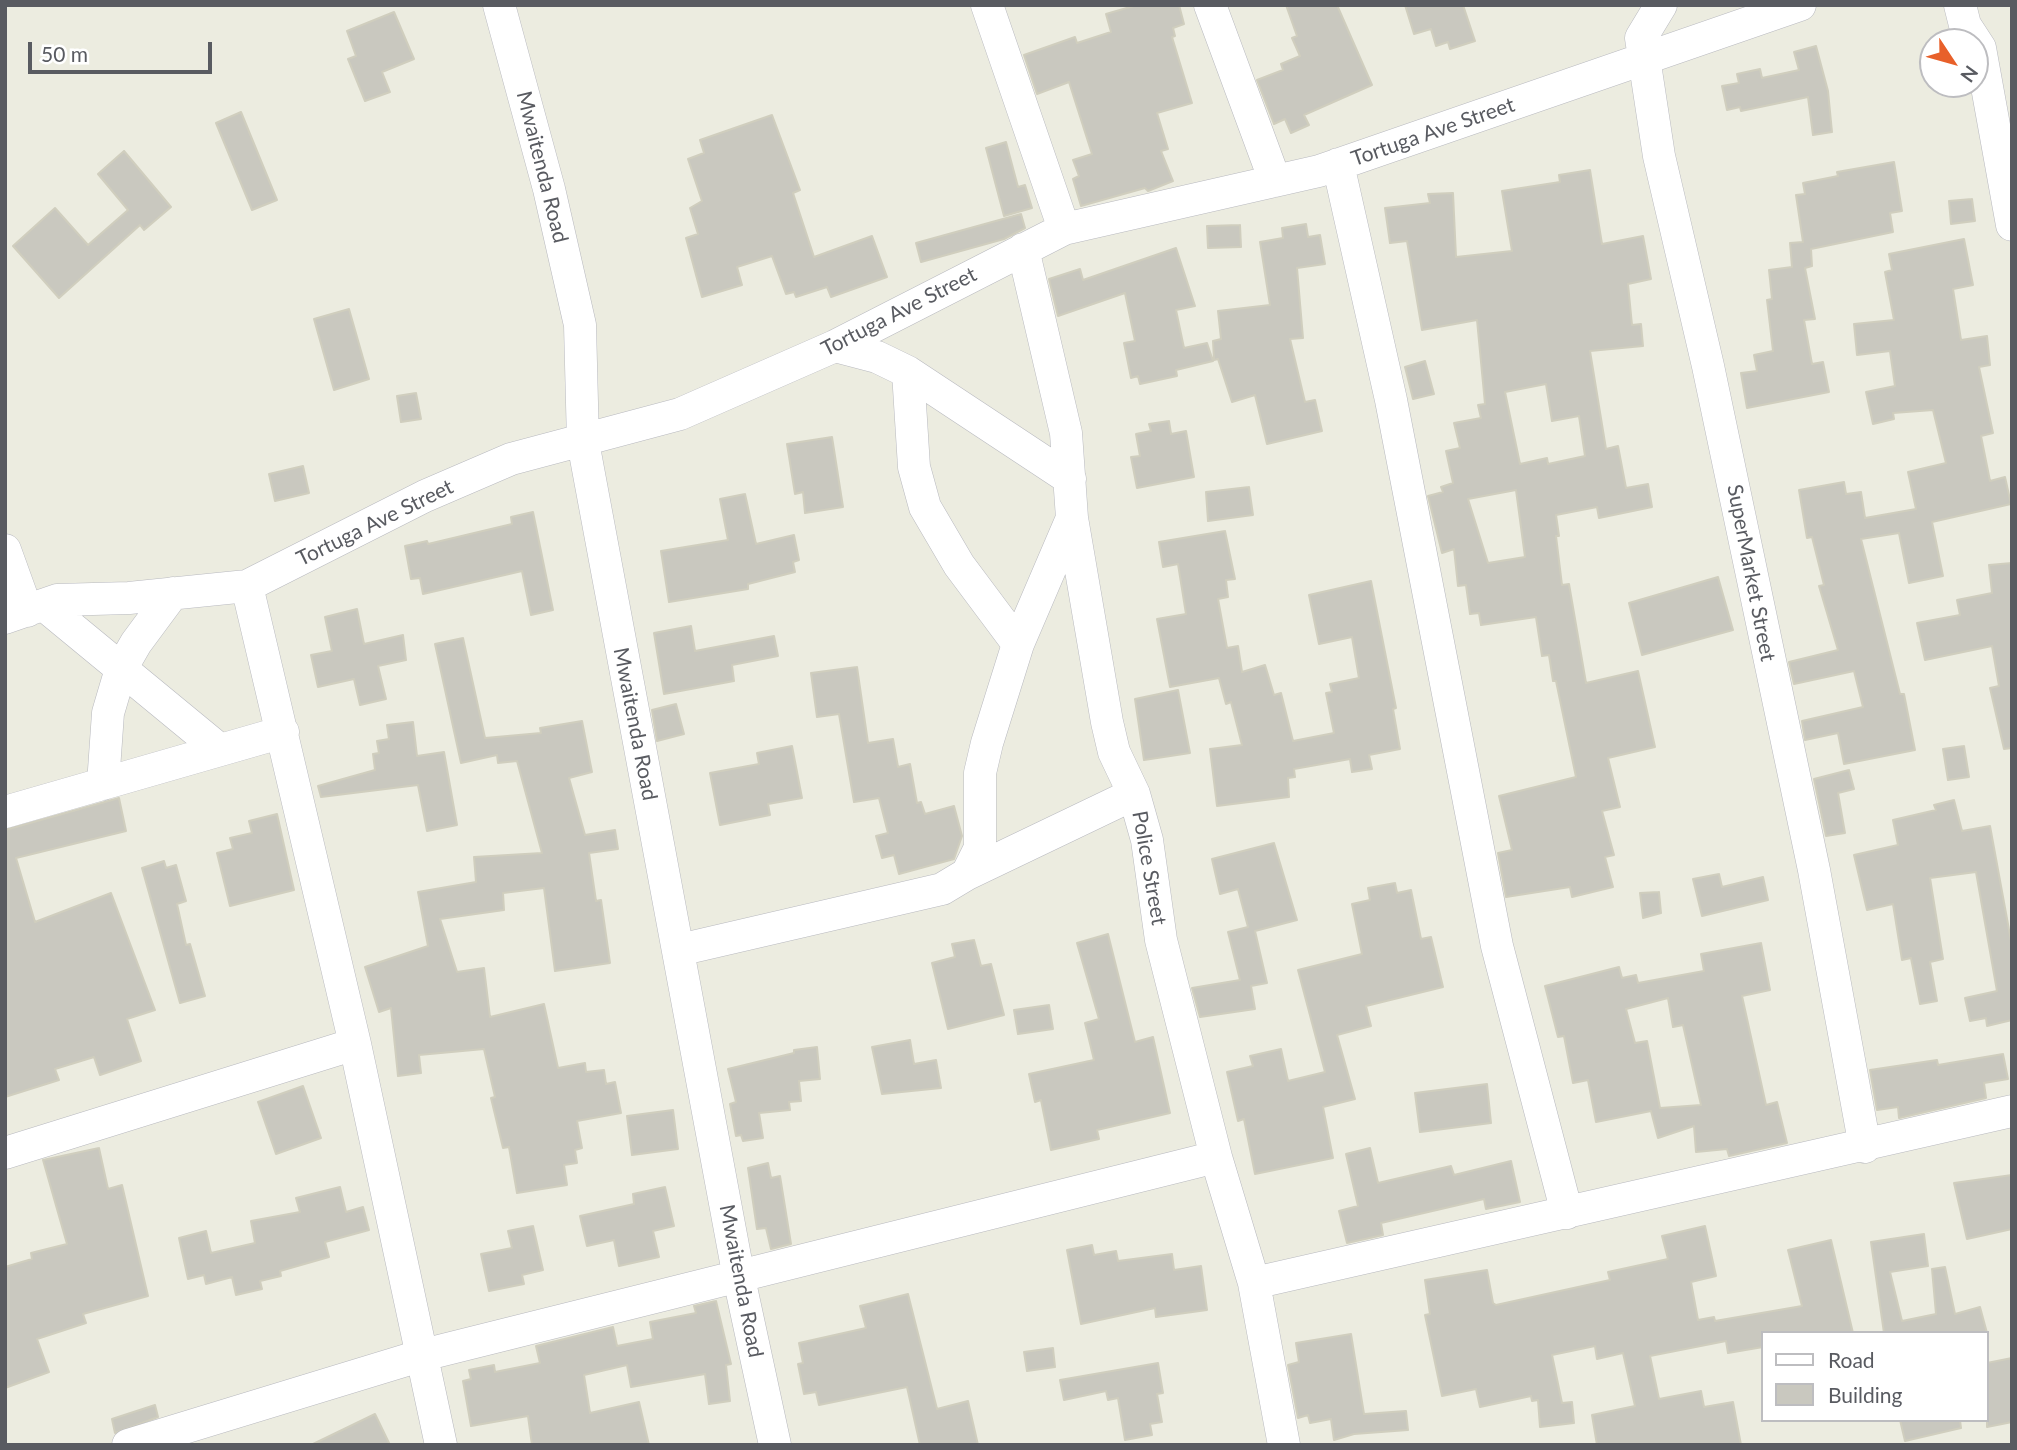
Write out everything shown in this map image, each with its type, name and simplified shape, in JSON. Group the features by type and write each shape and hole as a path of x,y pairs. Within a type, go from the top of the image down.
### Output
{"street":[{"name":"Mwaitenda Road","path":"499,5 549,189 580,326 583,442 739,1278 775,1445"},
{"path":"987,5 1064,229"},
{"path":"1210,5 1275,181"},
{"name":"SuperMarket Street","path":"1661,5 1641,38 1659,156 1708,366 1814,870 1865,1147"},
{"name":"Tortuga Ave Street","path":"25,611 57,600 247,586 425,496 511,459 680,414 835,346 1064,229 1338,164 1423,138 1800,5"},
{"path":"1963,15 1980,48 2012,225"},
{"path":"1338,164 1391,400 1497,946 1567,1213"},
{"name":"Police Street","path":"1023,249 1066,433 1072,518 1107,722 1114,752 1135,794 1147,840 1161,940 1216,1157 1254,1283 1284,1445"},
{"path":"835,346 877,357 908,372 1070,479"},
{"path":"908,372 914,467 925,507 959,565 1018,644"},
{"path":"967,874 980,848 980,773 1018,644 1072,518"},
{"path":"5,550 25,611 121,669 220,750"},
{"path":"247,586 355,1044 441,1445"},
{"path":"103,784 107,713 121,669 173,593"},
{"path":"5,812 283,732"},
{"path":"679,950 942,889 967,874 1135,794"},
{"path":"5,1153 355,1044"},
{"path":"1254,1283 1865,1147 2012,1111"},
{"path":"128,1445 423,1355 1216,1157"}],"building":[{"path":"1137,5 1179,5 1184,24 1173,28 1175,36 1172,37 1192,103 1157,113 1168,149 1161,151 1173,181 1148,191 1145,188 1081,206 1073,179 1079,176 1073,160 1092,154 1069,82 1037,94 1024,55 1075,37 1077,43 1111,32 1106,14"},
{"path":"1286,5 1337,5 1372,85 1304,115 1309,125 1291,133 1285,119 1274,124 1257,80 1283,70 1281,64 1300,56 1292,38 1297,36"},
{"path":"1405,5 1463,5 1475,41 1450,49 1448,42 1436,46 1431,29 1414,34"},
{"path":"394,12 414,59 382,72 390,92 365,101 348,59 356,56 347,31"},
{"path":"1816,46 1828,91 1832,132 1813,135 1808,97 1741,111 1740,107 1727,110 1722,86 1739,83 1737,74 1760,69 1762,78 1799,70 1794,52"},
{"path":"241,112 277,200 252,210 216,123"},
{"path":"772,115 800,190 793,193 814,257 872,236 887,277 831,297 827,287 796,297 794,292 786,294 772,256 737,267 742,285 702,297 686,238 698,234 690,208 702,201 688,159 704,153 700,140"},
{"path":"1006,142 1018,187 1025,185 1032,208 1004,216 986,148"},
{"path":"124,151 171,207 144,230 140,225 59,298 13,246 55,208 88,245 128,210 98,174"},
{"path":"1894,162 1902,211 1890,213 1893,232 1811,249 1812,266 1805,268 1815,319 1804,320 1812,364 1823,362 1829,392 1747,408 1741,373 1757,371 1754,355 1773,351 1767,300 1772,299 1769,270 1792,267 1790,243 1803,242 1796,195 1805,194 1803,183 1838,176 1837,172"},
{"path":"1590,170 1602,244 1643,236 1651,279 1628,284 1632,325 1641,324 1643,346 1590,351 1606,449 1618,446 1626,488 1648,484 1652,507 1599,518 1597,507 1556,515 1559,536 1556,536 1562,585 1569,584 1586,683 1638,671 1655,747 1608,758 1620,807 1602,811 1614,855 1605,857 1613,887 1572,897 1570,887 1506,897 1498,853 1512,850 1499,796 1576,777 1556,681 1553,681 1549,655 1542,656 1536,617 1481,625 1479,613 1470,614 1466,585 1458,586 1454,549 1442,553 1428,496 1443,492 1441,487 1453,483 1446,451 1460,448 1454,423 1481,418 1478,405 1485,404 1477,320 1422,330 1407,241 1390,243 1385,208 1430,203 1428,194 1453,193 1456,257 1512,251 1502,191 1560,182 1559,175","holes":["1546,384 1552,421 1579,416 1585,456 1548,464 1547,458 1520,464 1505,392","1516,490 1525,557 1488,563 1468,499"]},
{"path":"1972,199 1975,221 1951,224 1949,201"},
{"path":"1021,214 1025,228 1004,239 921,262 916,243"},
{"path":"1306,224 1308,237 1320,235 1325,264 1297,268 1303,338 1290,339 1305,402 1315,400 1322,431 1267,444 1255,395 1232,402 1218,359 1214,360 1213,341 1221,339 1218,311 1270,305 1260,242 1283,238 1282,228"},
{"path":"1240,225 1241,247 1208,248 1207,226"},
{"path":"1964,239 1973,285 1953,289 1961,340 1987,336 1990,365 1979,367 1993,433 1981,436 1990,481 2005,477 2011,504 1932,522 1943,576 1909,583 1899,533 1861,539 1900,694 1904,694 1915,750 1844,764 1838,733 1805,740 1802,721 1863,707 1854,671 1794,684 1789,662 1838,650 1819,586 1824,585 1812,537 1807,538 1799,490 1844,482 1846,494 1861,492 1865,518 1916,509 1908,472 1946,463 1933,410 1893,413 1894,419 1873,424 1866,392 1895,386 1890,351 1857,355 1854,324 1894,320 1885,272 1892,270 1889,254"},
{"path":"1176,248 1195,306 1176,310 1184,348 1207,343 1213,361 1176,370 1177,376 1140,384 1138,376 1131,378 1124,343 1135,341 1125,293 1058,316 1049,279 1080,269 1083,280"},
{"path":"349,309 369,379 334,390 314,319"},
{"path":"1425,361 1434,394 1413,399 1405,367"},
{"path":"416,393 421,419 401,422 397,396"},
{"path":"1169,421 1171,434 1186,431 1194,477 1137,488 1131,457 1140,456 1136,434 1151,431 1149,424"},
{"path":"832,437 843,507 805,513 803,492 795,494 787,444"},
{"path":"303,466 309,493 275,501 269,474"},
{"path":"1249,487 1253,515 1208,521 1206,492"},
{"path":"745,494 756,544 794,535 799,560 793,562 795,572 748,584 748,589 669,602 661,551 728,540 720,499"},
{"path":"533,512 553,610 531,615 522,571 423,594 420,578 411,579 405,546 427,541 428,544 512,524 511,517"},
{"path":"1225,531 1235,579 1226,580 1228,597 1218,599 1227,648 1238,646 1242,672 1265,665 1274,695 1281,693 1293,741 1334,733 1326,693 1332,692 1330,684 1359,678 1352,637 1319,644 1309,595 1371,581 1396,708 1393,709 1400,749 1369,755 1372,769 1352,772 1350,759 1294,769 1295,777 1288,778 1289,797 1217,806 1210,749 1242,745 1231,702 1226,704 1219,678 1170,687 1157,619 1186,614 1178,564 1163,567 1159,542"},
{"path":"2012,563 2012,748 2004,749 1990,688 1999,686 1992,646 1925,660 1917,623 1960,615 1957,600 1992,593 1989,565"},
{"path":"1718,577 1733,630 1642,655 1629,603"},
{"path":"357,609 364,644 403,635 406,660 378,666 386,699 360,705 354,679 318,687 311,655 332,651 325,617"},
{"path":"691,626 695,651 774,636 778,656 732,665 734,681 664,694 654,633"},
{"path":"463,638 485,738 541,733 540,728 582,721 592,772 569,778 585,835 615,830 618,849 589,853 596,901 601,900 610,963 555,971 544,888 503,893 504,910 440,919 457,972 484,968 490,1017 544,1004 558,1068 585,1063 586,1072 604,1070 606,1084 615,1082 621,1113 577,1121 582,1148 575,1150 577,1163 564,1165 567,1185 517,1193 509,1147 503,1148 491,1098 495,1097 484,1049 419,1055 421,1073 398,1076 391,1008 379,1012 365,967 428,946 418,892 476,882 474,857 542,853 517,761 498,763 497,755 461,763 435,644"},
{"path":"857,667 868,743 893,739 898,767 910,764 917,803 921,802 925,814 954,806 962,836 954,859 899,874 894,855 882,858 876,836 888,833 879,798 854,802 839,714 817,717 811,673"},
{"path":"1178,690 1190,753 1144,760 1135,699"},
{"path":"676,704 684,734 657,741 652,710"},
{"path":"413,722 417,756 444,752 457,825 427,831 418,785 321,797 318,786 375,770 373,754 379,753 377,741 389,739 387,725"},
{"path":"792,746 802,798 768,804 770,815 720,825 710,773 759,764 757,753"},
{"path":"1964,746 1969,777 1948,780 1943,749"},
{"path":"1849,770 1854,789 1838,793 1845,833 1826,836 1814,779"},
{"path":"119,798 126,831 16,858 35,922 111,893 155,1010 127,1019 141,1061 100,1075 94,1057 55,1069 59,1080 5,1097 5,830"},
{"path":"1954,800 1962,831 1990,826 2012,946 2012,1020 1987,1026 1986,1018 1970,1021 1965,998 1997,991 1976,872 1930,878 1943,959 1930,962 1937,1001 1920,1004 1911,958 1902,960 1893,904 1867,910 1854,855 1898,845 1893,820 1936,810 1934,805"},
{"path":"277,814 294,890 230,906 217,853 233,849 230,838 252,833 249,821"},
{"path":"1274,843 1297,920 1255,931 1267,983 1251,986 1255,1009 1200,1017 1192,988 1240,980 1228,932 1248,927 1238,889 1220,894 1212,859"},
{"path":"164,861 166,868 176,865 186,901 177,904 186,945 190,944 205,996 180,1003 142,868"},
{"path":"1719,874 1722,887 1763,877 1768,900 1702,916 1693,879"},
{"path":"1395,883 1397,893 1411,890 1421,939 1431,937 1443,987 1366,1006 1371,1026 1337,1035 1355,1099 1323,1107 1333,1158 1255,1174 1244,1119 1238,1121 1227,1072 1253,1066 1250,1056 1281,1049 1288,1081 1325,1072 1298,970 1362,954 1352,904 1370,900 1368,888"},
{"path":"1659,892 1661,913 1643,918 1640,893"},
{"path":"1108,934 1135,1042 1153,1037 1170,1113 1097,1130 1099,1139 1051,1150 1041,1100 1035,1102 1029,1074 1094,1060 1085,1023 1099,1019 1077,943"},
{"path":"974,940 981,966 991,964 1004,1015 948,1029 932,963 955,957 952,944"},
{"path":"1761,943 1770,990 1742,996 1766,1105 1777,1102 1787,1143 1729,1156 1727,1149 1696,1152 1694,1126 1658,1138 1651,1111 1596,1122 1588,1080 1573,1083 1564,1036 1558,1037 1545,986 1619,967 1622,978 1636,975 1638,983 1704,971 1701,954","holes":["1668,998 1673,1027 1683,1025 1701,1105 1660,1108 1647,1041 1635,1043 1626,1009"]},
{"path":"1049,1005 1053,1029 1018,1034 1014,1010"},
{"path":"910,1040 914,1064 936,1060 941,1088 882,1094 872,1047"},
{"path":"817,1047 820,1079 799,1081 801,1101 789,1102 790,1110 759,1113 763,1138 743,1141 741,1135 736,1136 730,1104 736,1102 728,1069 794,1053 794,1050"},
{"path":"2003,1054 2008,1079 1984,1083 1986,1098 1899,1118 1898,1107 1877,1110 1870,1070 1937,1060 1938,1065"},
{"path":"1487,1084 1491,1123 1420,1132 1415,1093"},
{"path":"303,1086 321,1138 276,1154 258,1102"},
{"path":"673,1110 678,1149 632,1155 627,1116"},
{"path":"99,1148 108,1189 122,1185 148,1296 83,1314 86,1323 37,1339 49,1372 5,1388 5,1267 32,1259 31,1253 67,1244 43,1160"},
{"path":"1370,1148 1378,1183 1451,1166 1454,1175 1511,1161 1520,1202 1486,1209 1484,1199 1381,1223 1383,1235 1347,1243 1339,1211 1358,1206 1346,1154"},
{"path":"768,1163 771,1178 780,1176 791,1244 771,1249 766,1228 757,1229 748,1168"},
{"path":"2012,1175 2012,1229 1967,1239 1954,1183"},
{"path":"340,1187 346,1212 363,1207 369,1230 325,1242 329,1257 280,1271 281,1276 260,1281 262,1289 236,1295 232,1277 206,1284 204,1275 188,1279 179,1238 206,1231 211,1253 255,1243 251,1221 300,1212 296,1198"},
{"path":"665,1187 674,1226 653,1231 659,1257 619,1266 614,1240 587,1246 580,1216 634,1204 633,1194"},
{"path":"533,1226 543,1270 522,1275 524,1284 489,1291 481,1254 512,1248 508,1231"},
{"path":"1705,1226 1716,1276 1691,1282 1698,1320 1714,1317 1715,1321 1802,1306 1788,1250 1831,1240 1853,1331 1762,1331 1762,1347 1728,1353 1726,1341 1650,1356 1659,1399 1701,1391 1704,1407 1733,1402 1741,1445 1597,1445 1592,1415 1635,1406 1623,1353 1597,1359 1595,1346 1552,1355 1562,1403 1572,1402 1574,1423 1540,1427 1538,1400 1532,1401 1531,1396 1480,1407 1476,1389 1442,1396 1425,1315 1430,1314 1425,1280 1487,1270 1493,1303 1496,1305 1610,1280 1608,1272 1668,1259 1662,1236"},
{"path":"1924,1234 1928,1266 1890,1272 1902,1321 1936,1314 1932,1269 1945,1267 1955,1314 1980,1307 1986,1331 1884,1331 1871,1242"},
{"path":"1092,1245 1094,1255 1116,1251 1118,1261 1172,1254 1174,1270 1201,1266 1207,1310 1156,1317 1155,1308 1081,1324 1067,1250"},
{"path":"908,1294 937,1409 968,1401 978,1445 920,1445 907,1387 819,1405 816,1392 804,1394 798,1364 803,1363 799,1343 866,1328 860,1306"},
{"path":"716,1301 731,1364 726,1365 730,1401 709,1404 705,1374 631,1387 627,1365 584,1375 590,1413 639,1402 649,1445 532,1445 528,1416 471,1426 463,1381 471,1379 469,1370 494,1365 495,1372 540,1363 536,1346 613,1327 617,1346 653,1339 650,1322 696,1313 694,1306"},
{"path":"1351,1334 1364,1414 1406,1411 1408,1430 1354,1434 1334,1440 1331,1419 1310,1423 1308,1415 1298,1418 1288,1365 1299,1362 1296,1343"},
{"path":"1053,1348 1055,1367 1027,1371 1024,1352"},
{"path":"2012,1358 2012,1422 1987,1427 1989,1422 1989,1363"},
{"path":"1158,1363 1163,1393 1157,1394 1162,1422 1150,1424 1152,1435 1125,1440 1118,1398 1108,1400 1106,1391 1064,1400 1060,1380"},
{"path":"155,1405 158,1417 115,1433 112,1419"},
{"path":"375,1414 390,1445 311,1445"},
{"path":"1900,1422 1960,1422 1961,1428 1905,1441"}]}
